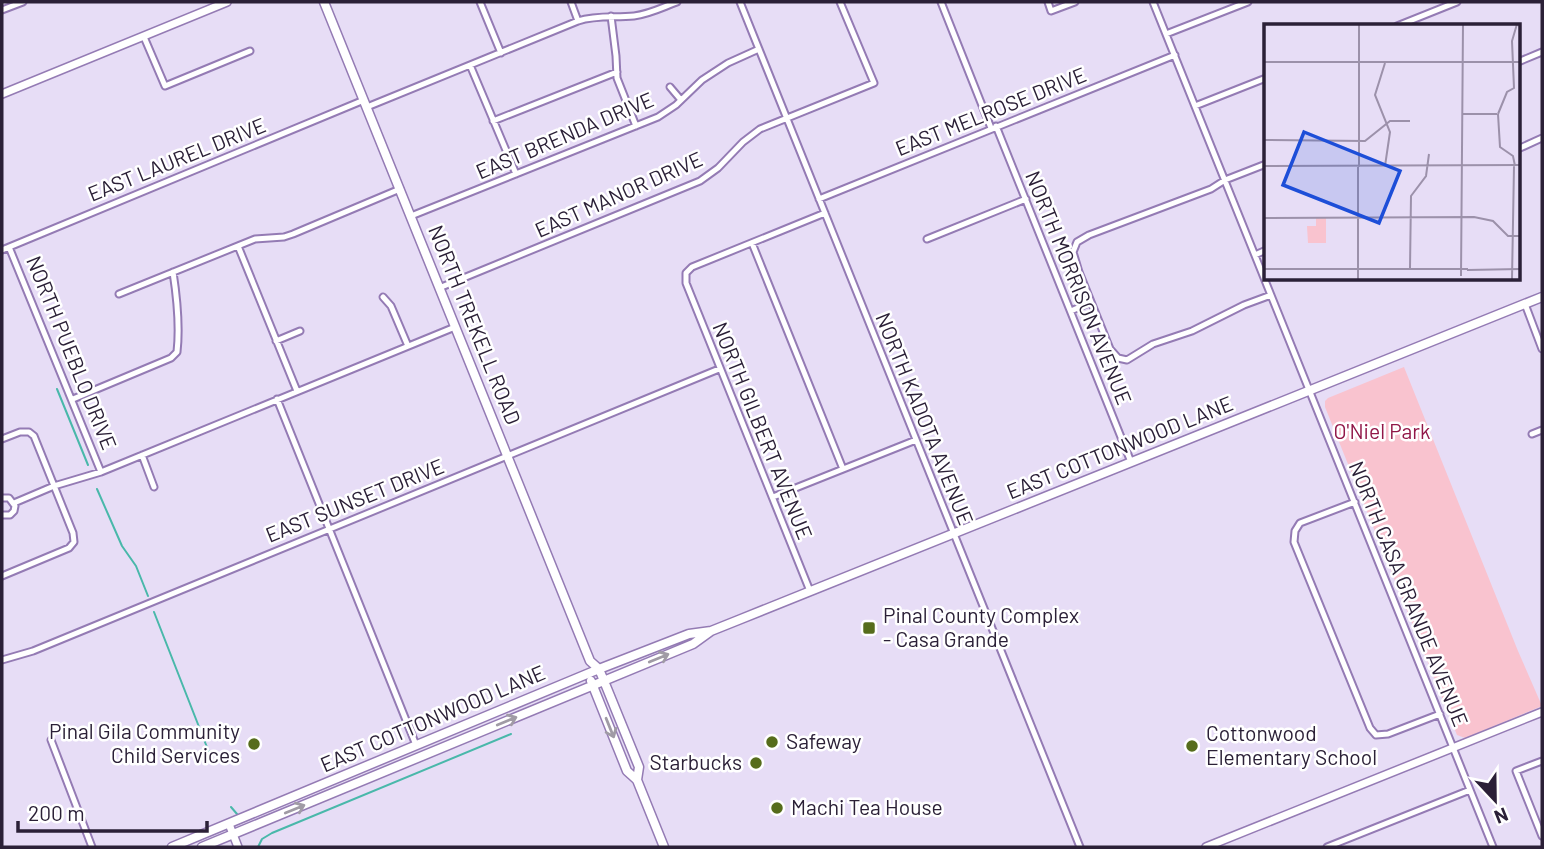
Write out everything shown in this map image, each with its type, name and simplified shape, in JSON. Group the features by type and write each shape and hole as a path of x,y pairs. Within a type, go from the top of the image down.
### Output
{"main road":[{"name":"NORTH TREKELL ROAD","path":"324,2 590,661 599,669 639,767 637,780"},
{"name":"EAST COTTONWOOD LANE","path":"202,847 693,644 711,631 1542,297"},
{"name":"EAST COTTONWOOD LANE","path":"172,847 588,673 689,634 711,631"},
{"path":"588,673 590,661"},
{"name":"NORTH TREKELL ROAD","path":"588,673 627,771 637,780 664,847"},
{"path":"463,725 468,737"}],"street":[{"path":"2,10 23,2"},
{"path":"2,94 227,2"},
{"path":"481,2 501,53"},
{"path":"571,2 578,21"},
{"name":"EAST LAUREL DRIVE","path":"2,250 578,21 591,17 636,16 677,2"},
{"name":"NORTH KADOTA AVENUE","path":"740,2 1080,847"},
{"name":"EAST MANOR DRIVE","path":"439,288 700,181 761,129 873,83 839,2"},
{"name":"NORTH MORRISON AVENUE","path":"941,2 1026,199 1131,463"},
{"path":"1048,2 1051,11 1075,2"},
{"name":"NORTH CASA GRANDE AVENUE","path":"1153,2 1264,277"},
{"path":"1166,34 1248,2"},
{"path":"1402,24 1457,2"},
{"path":"611,16 617,78 636,126"},
{"path":"144,37 165,86 250,51"},
{"name":"EAST BRENDA DRIVE","path":"411,216 658,117 702,80 728,63 759,49"},
{"path":"1520,61 1542,52"},
{"name":"EAST MELROSE DRIVE","path":"819,199 1175,55"},
{"path":"470,65 516,174"},
{"path":"493,121 617,72"},
{"path":"1195,106 1264,79"},
{"path":"670,87 681,100"},
{"path":"1520,148 1541,139 1542,148"},
{"path":"1264,165 1225,180 1211,189 1089,234 1077,242 1073,252 1110,349 1118,358 1127,360 1153,344 1192,331 1271,295"},
{"path":"119,294 255,239 293,234 400,189"},
{"path":"927,239 1026,199"},
{"path":"825,214 752,243 843,469"},
{"name":"NORTH GILBERT AVENUE","path":"752,243 692,267 686,273 686,283 810,591"},
{"path":"238,246 297,391"},
{"name":"NORTH PUEBLO DRIVE","path":"9,247 102,472"},
{"path":"1255,254 1264,251"},
{"path":"73,399 171,358 177,352 173,272"},
{"name":"NORTH CASA GRANDE AVENUE","path":"1265,280 1493,847"},
{"path":"383,297 391,306 408,346"},
{"path":"1071,311 1091,302"},
{"path":"1525,304 1542,349"},
{"path":"14,503 54,486 102,472 455,327"},
{"path":"276,341 299,331"},
{"name":"EAST SUNSET DRIVE","path":"2,660 33,651 719,369"},
{"path":"277,399 416,745"},
{"path":"1532,434 1542,430"},
{"path":"2,439 20,432 29,432 34,436 73,533 74,542 69,548 2,576"},
{"path":"773,497 916,440"},
{"path":"142,455 154,487"},
{"path":"2,498 9,498 14,503 12,513 2,515"},
{"path":"1355,502 1300,523 1295,531 1294,542 1370,728 1376,735 1388,734 1440,714"},
{"path":"1206,847 1542,712"},
{"path":"51,740 92,847"},
{"path":"1542,761 1516,771 1540,822 1542,836"},
{"path":"1327,847 1471,790"},
{"path":"229,824 238,847"},
{"path":"1349,839 1353,847"}],"green space":[{"name":"O'Niel Park","path":"1404,367 1542,706 1465,738 1457,735 1325,407 1328,398"}],"waterway":[{"path":"57,389 88,465"},
{"path":"97,489 148,596"},
{"path":"154,612 212,760"},
{"path":"258,847 262,839 272,833 511,734"},
{"path":"231,807 237,814"}],"place":[{"name":"Pinal County Complex - Casa Grande","path":"869,628"},
{"name":"Safeway","path":"772,742"},
{"name":"Pinal Gila Community Child Services","path":"254,744"},
{"name":"Cottonwood Elementary School","path":"1192,746"},
{"name":"Starbucks","path":"756,763"},
{"name":"Machi Tea House","path":"777,808"}]}
